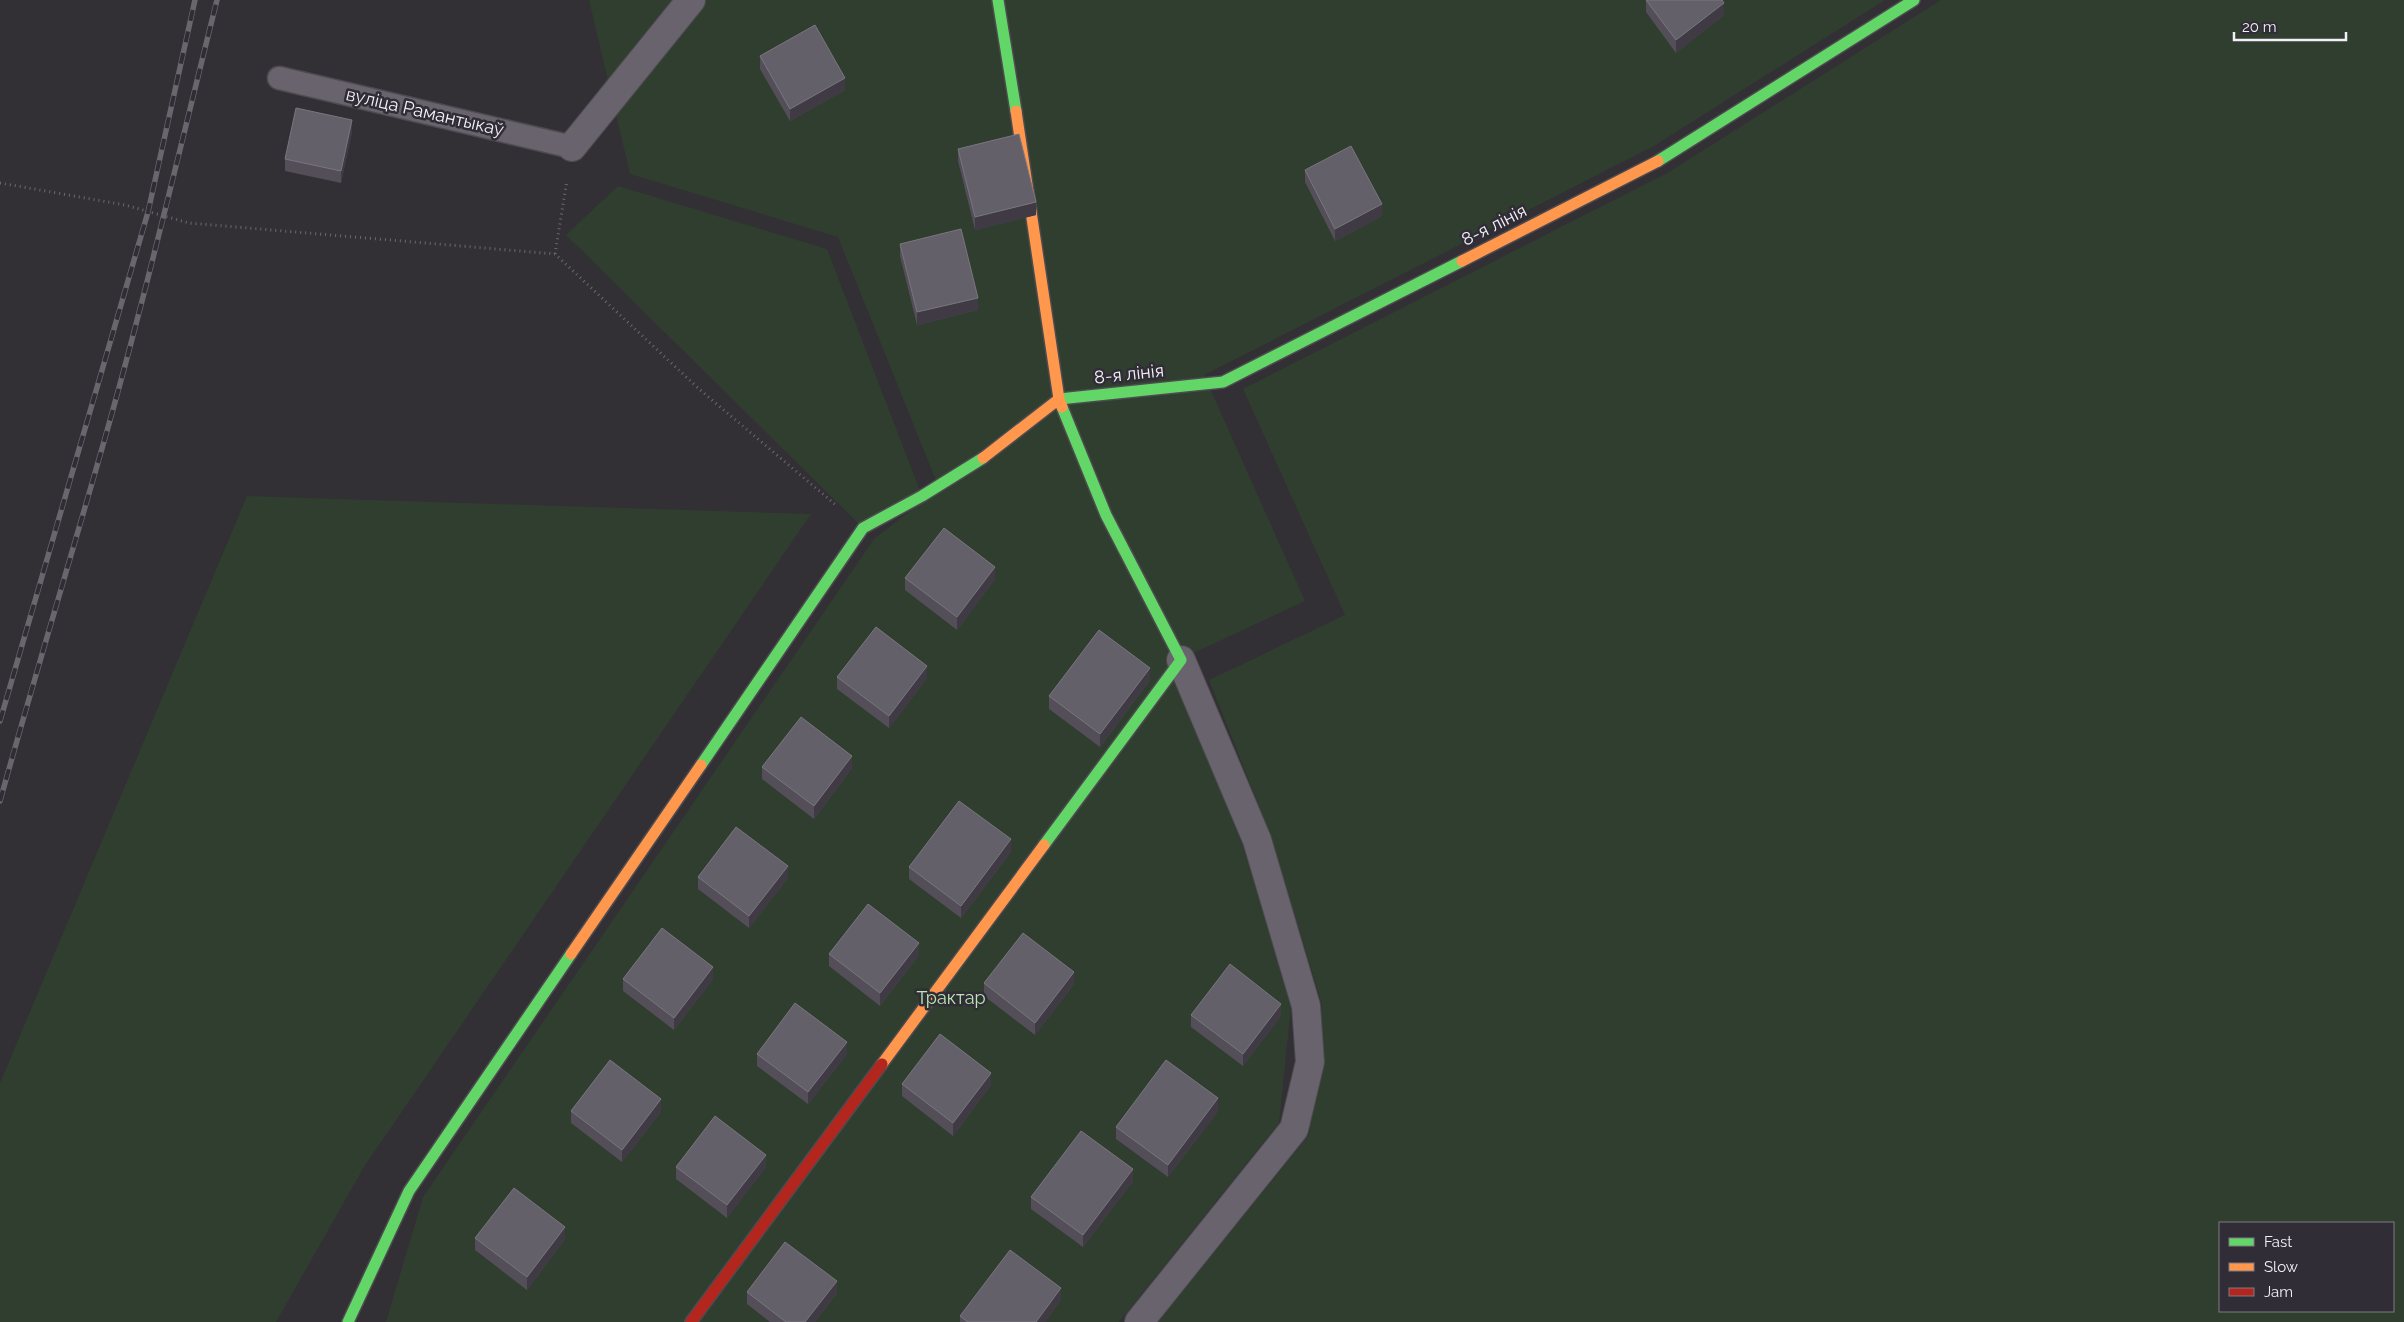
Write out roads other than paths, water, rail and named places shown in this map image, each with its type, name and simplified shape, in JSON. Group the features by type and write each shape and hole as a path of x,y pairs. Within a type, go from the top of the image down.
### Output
{"street":[{"path":"572,147 692,0"},
{"path":"998,0 1043,280 1059,399 1106,515 1181,660 1257,840 1306,1006 1310,1062 1294,1128 1139,1322"},
{"name":"8-я лінія","path":"1059,399 1223,382 1661,159 1914,0"},
{"path":"348,1322 409,1190 863,528 922,496 996,450 1059,399"},
{"path":"691,1322 1181,660"}],"lane":[{"name":"вуліца Рамантыкаў","path":"278,78 572,147"}],"railway":[{"path":"0,721 148,212 195,0"},
{"path":"0,801 118,390 162,223 217,0"}],"park label":[{"name":"Трактар","path":"951,998"}]}
